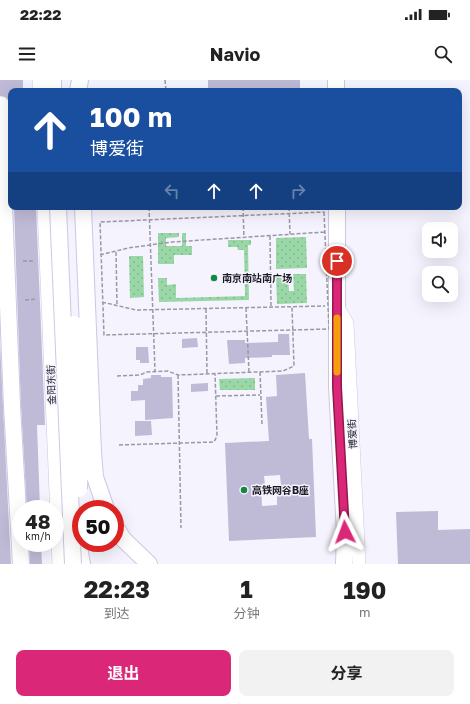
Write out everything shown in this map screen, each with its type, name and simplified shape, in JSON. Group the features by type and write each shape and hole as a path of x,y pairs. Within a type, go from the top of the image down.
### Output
{"main road":[{"path":"0,105 12,406 21,564"},
{"path":"58,210 73,564"},
{"path":"68,210 80,452 79,547 82,564"},
{"path":"83,210 93,452 95,477 103,500"},
{"path":"337,210 332,306 345,532 344,564"},
{"path":"124,541 149,564"}],"street":[{"name":"金阳东街","path":"44,210 59,564"},
{"name":"博爱街","path":"332,306 347,323 359,564"}],"path":[{"path":"149,210 155,371"},
{"path":"244,210 244,238"},
{"path":"324,212 332,306 328,329 104,335 100,222 150,219 324,212"},
{"path":"289,213 290,234"},
{"path":"95,256 128,248 151,245 325,232"},
{"path":"270,236 271,307"},
{"path":"116,251 117,306"},
{"path":"23,261 46,260"},
{"path":"87,298 136,310 332,306"},
{"path":"25,300 48,299"},
{"path":"116,376 140,375 155,371 168,371 178,375 283,371 294,366 292,307"},
{"path":"246,308 248,372"},
{"path":"206,309 207,374"},
{"path":"260,372 262,424"},
{"path":"119,445 214,442 217,436 215,374"},
{"path":"178,375 182,528"},
{"path":"216,396 261,395"}],"green space":[{"path":"158,233 179,233 179,237 166,238 166,246 182,246 182,233 186,233 186,246 192,246 192,255 174,255 174,264 158,264"},
{"path":"306,237 307,268 276,269 276,238"},
{"path":"228,240 251,240 251,245 248,245 249,300 159,302 158,278 167,278 167,285 176,284 176,298 245,296 244,250 238,250 237,247 228,247"},
{"path":"129,256 143,256 144,297 130,298"},
{"path":"288,274 289,291 294,291 293,274 306,274 307,303 277,304 276,275"},
{"path":"255,378 255,390 220,390 219,379"}],"building":[{"path":"0,80 23,80 23,88 8,88 8,100 5,97 0,96"},
{"path":"208,80 300,80 300,88 208,88"},
{"path":"14,210 36,210 45,425 37,425 40,500 26,500 21,406"},
{"path":"278,334 289,334 290,355 245,358 245,363 229,364 227,340 245,340 245,343 278,342"},
{"path":"197,338 198,347 182,348 182,339"},
{"path":"0,343 3,407 11,564 0,564"},
{"path":"136,347 148,347 149,363 140,363 140,360 136,360"},
{"name":"高铁网谷B座","path":"305,373 309,439 312,439 316,537 229,541 225,443 269,441 266,397 277,396 276,375","holes":["280,475 282,496 277,496 277,505 262,506 261,485 265,485 264,476"]},
{"path":"151,375 172,377 173,418 145,420 145,400 131,401 131,391 138,391 138,385 143,385 143,379 151,378"},
{"path":"208,383 208,391 191,392 191,384"},
{"path":"135,421 151,421 152,435 135,436"},
{"path":"438,511 438,530 470,529 470,564 398,564 396,512"},
{"path":"29,552 41,552 42,564 30,564"}],"slow traffic":[{"path":"337,318 337,372"}],"place":[{"name":"南京南站南广场","path":"214,278"},
{"name":"高铁网谷B座","path":"244,490"}],"route":[{"path":"337,261 337,387 345,532"}]}
